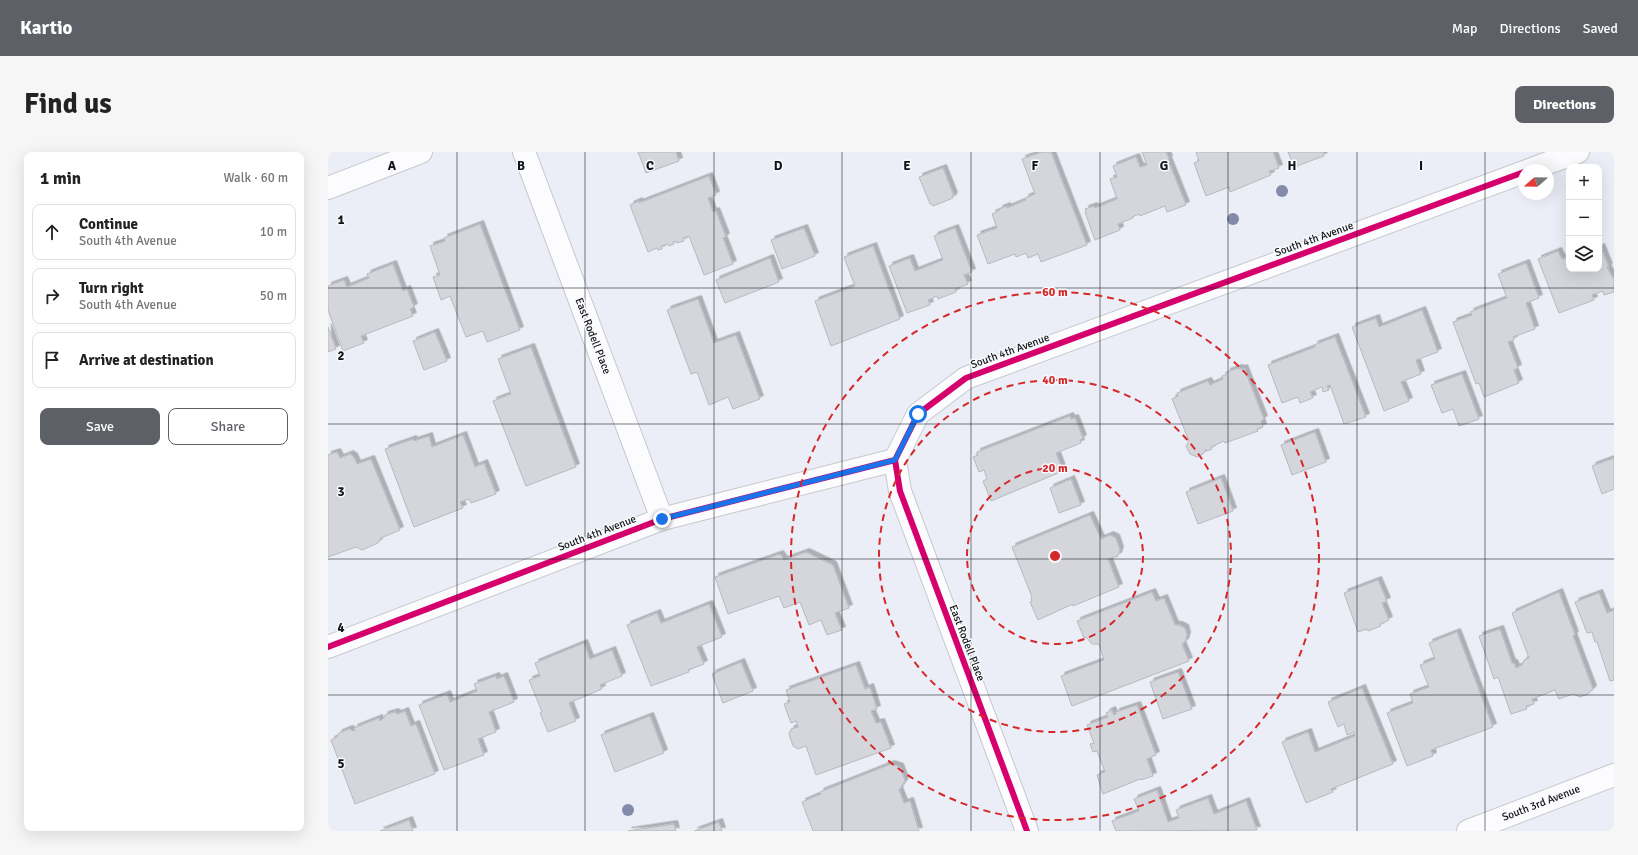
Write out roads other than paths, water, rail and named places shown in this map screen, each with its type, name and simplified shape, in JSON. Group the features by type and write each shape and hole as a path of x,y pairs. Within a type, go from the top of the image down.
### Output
{"street":[{"path":"328,188 421,152"},
{"name":"East Rodell Place","path":"524,152 662,519"},
{"path":"1545,164 1578,152"},
{"name":"South 4th Avenue","path":"328,647 662,519 895,460 918,414 966,378 1518,174"},
{"name":"East Rodell Place","path":"895,460 900,491 1027,831"},
{"name":"South 3rd Avenue","path":"1468,831 1614,775"}]}
